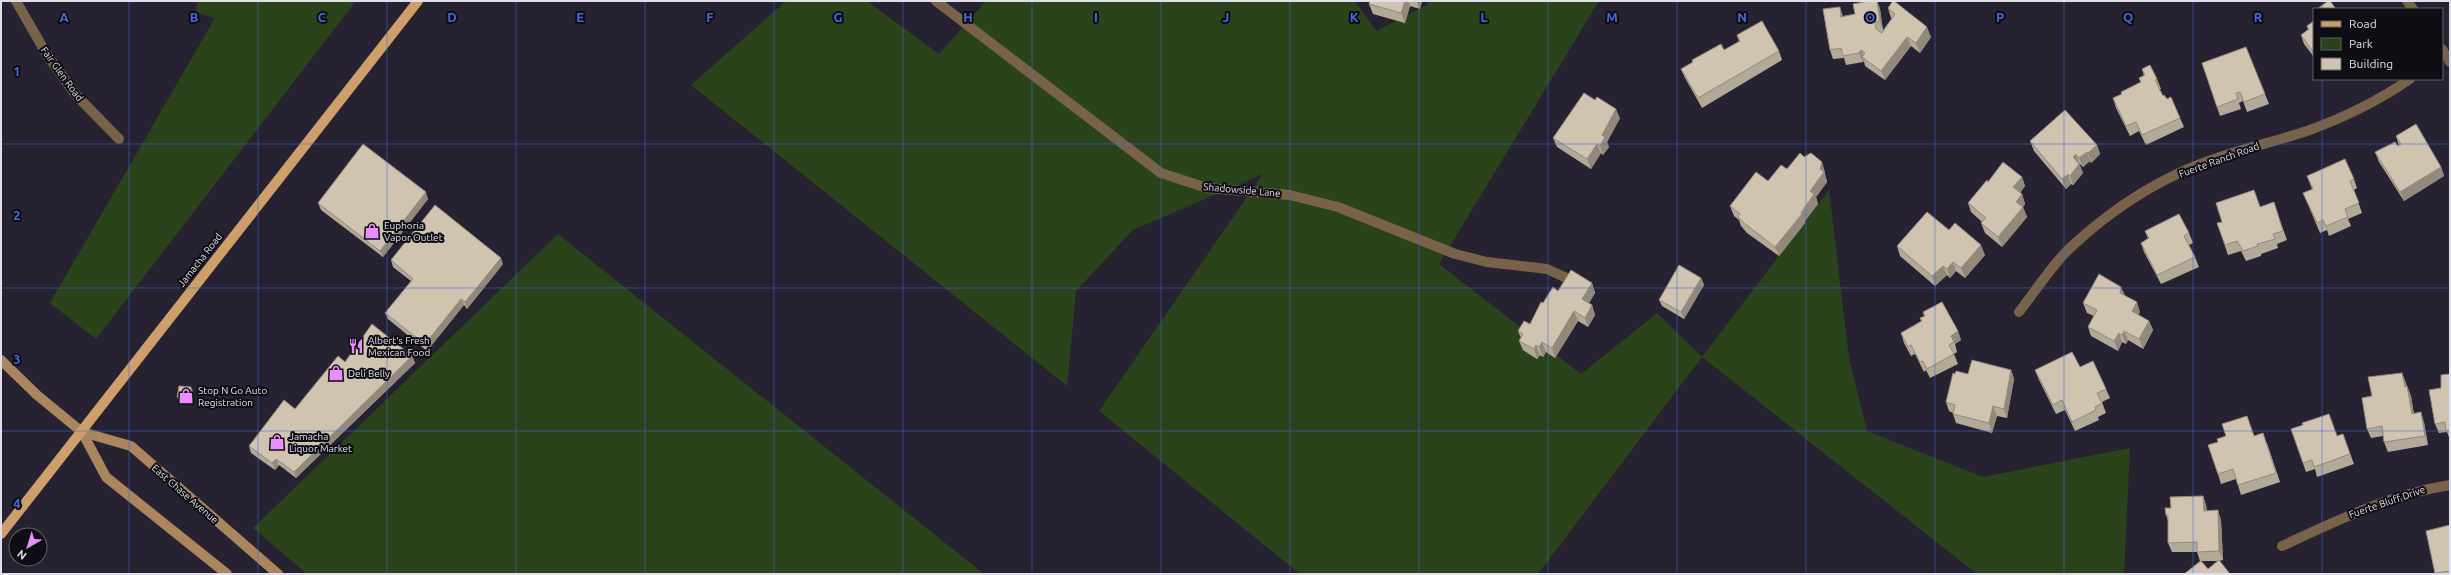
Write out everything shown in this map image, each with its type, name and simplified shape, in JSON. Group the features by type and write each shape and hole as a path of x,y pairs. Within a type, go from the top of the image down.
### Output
{"main road":[{"name":"Jamacha Road","path":"1,534 418,1"},
{"name":"East Chase Avenue","path":"1,360 37,395 82,432 106,477 227,574"},
{"name":"East Chase Avenue","path":"82,432 131,446 278,574"}],"street":[{"name":"Fair Glen Road","path":"16,1 46,53 75,94 119,139"},
{"name":"Shadowside Lane","path":"936,1 1161,172 1207,188 1290,195 1338,207 1455,254 1487,262 1547,269 1571,280"},
{"name":"Fuerte Ranch Road","path":"2019,312 2069,248 2121,207 2144,193 2177,174 2233,152 2307,131 2341,118 2386,95 2408,80"},
{"name":"Fuerte Bluff Drive","path":"2282,546 2357,511 2426,488 2450,484"}],"green space":[{"path":"198,1 356,1 96,339 50,303 215,18 195,12"},
{"path":"786,1 867,1 939,54 986,1 1355,1 1376,31 1427,5 1428,1 1599,1 1439,264 1581,374 1657,313 1702,357 1538,574 1300,574 1099,411 1263,174 1133,230 1076,291 1067,386 691,85"},
{"path":"1829,190 1849,358 1867,431 1983,477 2130,448 2124,574 1977,574 1702,357"},
{"path":"558,234 984,574 307,574 253,528"}],"building":[{"path":"1370,1 1405,1 1401,13 1369,4"},
{"path":"1877,1 1880,21 1875,22 1876,29 1882,33 1895,14 1888,8 1893,1 1927,27 1916,43 1907,37 1881,71 1862,57 1865,53 1861,50 1859,53 1843,56 1841,48 1830,50 1823,9 1840,7 1841,17 1855,14 1853,4"},
{"path":"2330,1 2335,8 2318,8"},
{"path":"1762,21 1779,51 1698,98 1681,69 1693,62 1692,60 1721,44 1724,50 1740,41 1737,35"},
{"path":"2313,22 2313,52 2301,35 2309,29 2307,26"},
{"path":"2246,47 2265,94 2244,102 2240,92 2236,93 2238,99 2217,107 2202,63"},
{"path":"2150,65 2163,96 2164,95 2167,99 2171,97 2180,118 2142,135 2136,122 2126,126 2113,98 2122,94 2121,92 2141,82 2139,78 2145,75 2142,69"},
{"path":"1584,93 1595,100 1597,97 1616,109 1602,135 1605,137 1600,146 1597,144 1587,159 1553,138"},
{"path":"2065,110 2097,145 2088,153 2087,152 2079,158 2076,154 2073,157 2079,164 2070,176 2068,174 2062,179 2030,141"},
{"path":"2416,124 2441,167 2400,192 2375,152 2395,142 2398,146 2401,144 2396,136"},
{"path":"363,144 426,192 380,251 318,203"},
{"path":"1800,153 1804,157 1811,153 1822,162 1820,169 1824,172 1810,191 1814,194 1801,213 1802,214 1775,247 1744,223 1738,217 1740,214 1730,206 1756,172 1768,181 1781,165 1787,169"},
{"path":"2345,159 2354,179 2350,181 2359,203 2345,209 2348,217 2326,226 2323,220 2317,223 2303,193 2313,189 2307,176"},
{"path":"2003,162 2022,177 2013,187 2022,194 2016,202 2023,207 1998,237 1981,223 1986,218 1968,203 1987,180 1988,182"},
{"path":"2254,190 2260,207 2274,202 2283,231 2273,234 2275,239 2257,244 2258,246 2243,251 2237,241 2225,245 2217,223 2222,222 2216,203"},
{"path":"435,205 501,258 465,302 461,299 425,344 385,313 413,279 391,260"},
{"path":"1927,212 1949,230 1955,223 1981,245 1961,268 1953,262 1947,269 1943,266 1932,276 1897,246"},
{"path":"2179,214 2189,233 2184,236 2195,257 2157,275 2141,243 2149,238 2145,231"},
{"path":"1679,265 1701,278 1681,312 1659,300"},
{"path":"1571,270 1592,283 1582,299 1592,305 1585,318 1574,311 1552,348 1542,342 1539,347 1536,345 1534,349 1519,341 1523,334 1518,331 1524,321 1530,324 1541,302 1543,303 1553,287 1558,291"},
{"path":"2099,274 2121,287 2120,293 2137,302 2132,311 2149,321 2139,339 2124,331 2122,335 2119,333 2114,341 2088,327 2097,310 2083,303"},
{"path":"1942,302 1958,331 1951,336 1954,342 1949,345 1954,354 1927,369 1923,361 1920,362 1911,345 1908,347 1901,333 1922,321 1920,318 1925,316 1923,312"},
{"path":"372,324 412,356 294,472 276,459 272,463 249,446 284,400 295,409 338,356 345,362"},
{"path":"2072,352 2080,367 2093,361 2106,389 2097,393 2102,403 2095,407 2096,410 2072,422 2062,400 2053,405 2035,370"},
{"path":"1972,360 2011,370 2004,409 1993,406 1989,423 1953,414 1955,405 1946,402 1953,373 1955,374 1956,371 1968,374"},
{"path":"2402,373 2405,387 2407,386 2412,414 2421,412 2425,436 2384,442 2382,426 2367,429 2362,398 2372,396 2368,377"},
{"path":"2450,374 2450,430 2446,431 2445,422 2435,424 2429,390 2441,388 2441,375"},
{"name":"Stop N Go Auto Registration","path":"179,386 191,387 190,399 177,397"},
{"path":"2329,414 2337,436 2343,434 2350,454 2314,467 2312,460 2303,463 2291,429 2303,425 2302,423"},
{"path":"2247,416 2254,436 2263,433 2276,473 2238,485 2233,469 2218,474 2208,445 2218,442 2217,439 2226,436 2222,424"},
{"path":"2203,496 2204,511 2218,510 2219,551 2197,552 2197,542 2168,543 2168,515 2166,515 2165,508 2171,508 2170,497"},
{"path":"2450,525 2450,571 2435,573 2426,531"},
{"path":"2219,560 2230,574 2184,574 2201,561 2208,569"}],"place":[{"name":"Euphoria Vapor Outlet","path":"372,231"},
{"name":"Albert's Fresh Mexican Food","path":"356,346"},
{"name":"Deli Belly","path":"336,373"},
{"name":"Stop N Go Auto Registration","path":"186,396"},
{"name":"Jamacha Liquor Market","path":"277,442"}]}
